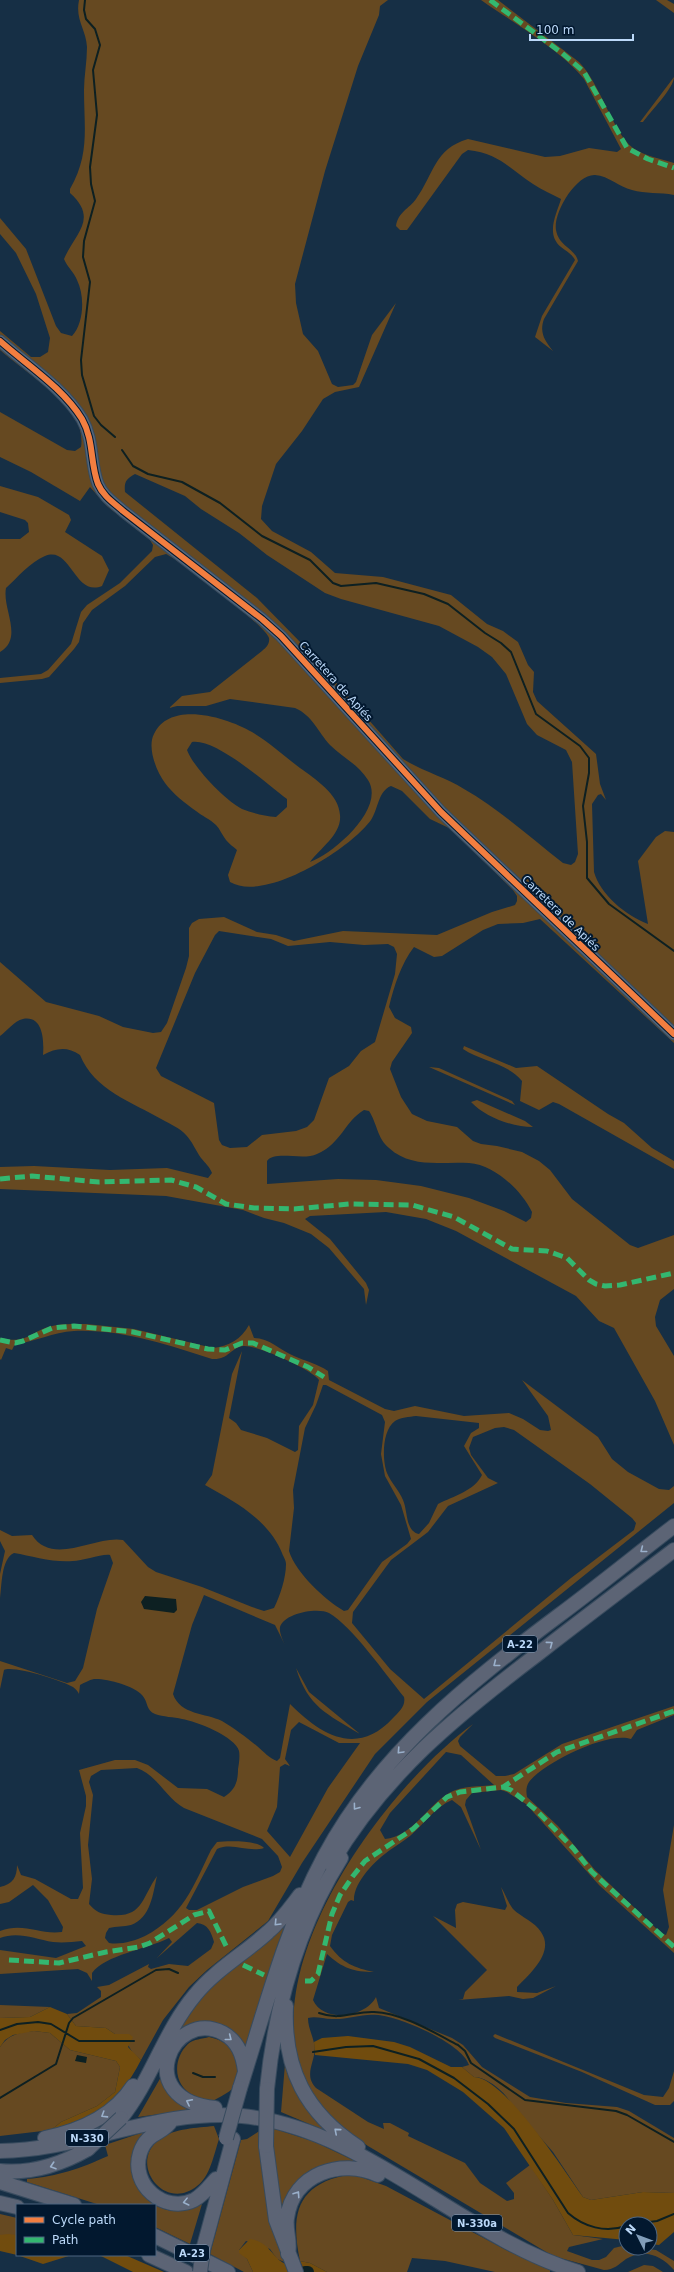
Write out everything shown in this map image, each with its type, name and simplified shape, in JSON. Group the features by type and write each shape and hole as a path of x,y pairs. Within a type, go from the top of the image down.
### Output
{"highway":[{"name":"A-22","path":"323,1870 341,1829 379,1776 424,1726 459,1693 674,1526"},
{"name":"A-22","path":"323,1870 366,1811 394,1777 439,1733 497,1685 674,1550"},
{"path":"296,2272 288,2254 274,2207 266,2146 267,2090 276,2023 292,1962 308,1922 328,1881 368,1818 408,1771 497,1685"},
{"path":"0,2143 31,2141 65,2134 84,2127 110,2112 132,2088 156,2042 175,2013 189,1996 202,1987 280,1921 323,1870"},
{"path":"244,2088 245,2073 283,1950 323,1870"},
{"path":"200,2272 203,2250 230,2138 244,2088 289,1953 323,1870"},
{"path":"292,1962 286,2006 286,2035 290,2059 298,2082 312,2106 330,2126 349,2142 382,2162 388,2172"},
{"path":"0,2171 41,2169 64,2162 88,2149 121,2118 142,2088 185,2009 202,1987"},
{"path":"245,2073 241,2053 235,2043 222,2032 210,2029 193,2031 183,2036 171,2049 167,2060 167,2071 170,2082 175,2092 184,2100 204,2107 246,2111 252,2117"},
{"name":"N-330","path":"0,2151 52,2146 174,2118 213,2115 252,2117 279,2123 312,2134 388,2172 416,2188"},
{"path":"174,2118 169,2125 150,2137 140,2152 138,2170 145,2187 153,2196 164,2202 182,2203 199,2197 216,2179"},
{"path":"203,2250 203,2230 216,2179 230,2138"},
{"path":"288,2254 290,2247 287,2224 290,2205 301,2188 316,2175 334,2168 356,2168 370,2171 402,2187 416,2188"},
{"path":"0,2182 71,2204"},
{"name":"N-330a","path":"416,2188 528,2252 578,2272"},
{"path":"0,2202 16,2207"},
{"name":"A-23","path":"156,2236 228,2272"},
{"name":"A-23","path":"151,2256 186,2272"}],"street":[{"name":"Carretera de Apiés","path":"0,341 72,404 89,434 98,484 112,502 251,610 281,636 441,812 674,1034"}],"shaded area":[{"path":"79,0 388,0 380,6 379,15 358,66 325,171 295,284 296,303 303,334 318,351 332,384 338,387 353,385 356,382 372,335 396,303 359,387 335,392 323,399 302,431 276,464 262,506 261,519 272,531 311,552 335,573 383,577 451,595 487,624 503,631 518,642 528,665 534,672 533,692 537,701 596,754 600,784 606,800 601,794 598,795 592,804 594,872 597,880 608,896 623,910 631,916 648,924 638,861 656,837 665,831 674,832 674,1043 540,919 523,923 498,924 483,930 442,956 434,957 414,947 398,976 389,1007 395,1018 411,1027 412,1033 392,1062 390,1069 401,1097 412,1114 427,1121 457,1127 473,1141 481,1144 522,1152 539,1161 550,1170 572,1199 630,1245 638,1248 674,1235 674,1289 660,1300 655,1317 656,1326 674,1356 674,1445 655,1401 614,1328 599,1321 576,1296 456,1231 426,1219 386,1212 310,1216 305,1219 330,1239 366,1283 369,1290 366,1305 364,1289 329,1248 311,1234 284,1223 264,1218 243,1210 166,1196 0,1189 0,1167 34,1166 110,1170 167,1168 208,1178 212,1173 184,1133 175,1126 127,1101 104,1086 86,1067 80,1055 71,1050 62,1049 43,1055 43,1037 39,1025 35,1021 30,1019 20,1020 0,1036 0,962 46,1002 99,1016 123,1027 153,1033 161,1032 167,1023 189,956 189,928 192,923 199,919 224,917 257,932 276,935 294,941 343,931 437,935 492,912 515,905 517,901 517,896 513,890 451,829 430,819 402,791 391,786 383,792 371,820 360,832 345,845 306,870 264,885 245,887 230,882 228,875 237,850 227,841 214,823 198,813 171,791 158,772 152,752 152,739 162,724 172,717 185,714 199,715 214,717 241,726 258,736 294,763 331,794 339,807 340,822 334,835 310,862 332,849 355,828 364,816 370,803 372,791 364,774 335,750 310,719 295,708 230,699 206,706 177,706 169,708 182,696 210,692 263,650 269,642 269,638 254,621 239,608 204,580 166,554 155,557 125,586 92,610 83,623 79,642 49,677 0,683 0,678 41,674 48,670 71,644 81,612 87,605 120,583 152,551 153,545 150,540 107,506 90,487 80,501 31,472 0,457 0,412 67,450 75,451 81,447 80,429 72,412 48,388 0,350 0,331 31,357 40,357 48,352 50,338 36,294 16,253 0,234 0,218 26,249 56,326 61,333 72,336 76,331 81,317 82,301 80,286 64,259 82,226 84,218 79,202 70,193 70,189 81,164 85,129 84,85 87,47 78,13","holes":["135,474 185,496 201,509 239,533 267,555 325,593 341,599 439,626 478,647 492,657 506,674 527,724 537,735 566,750 572,762 578,854 575,862 571,865 563,863 477,797 457,785 403,759 304,646 257,598 125,492 126,481","192,742 202,743 214,747 227,754 287,799 287,807 276,817 242,809 235,805 211,783 190,757 187,750","219,931 271,939 288,946 330,942 364,945 388,944 394,947 397,954 395,974 375,1042 361,1051 349,1066 329,1078 314,1120 307,1127 296,1131 262,1135 247,1147 230,1148 222,1145 219,1140 214,1103 161,1076 156,1068 195,973 215,935","364,1110 369,1111 385,1144 398,1155 407,1159 427,1163 469,1163 488,1168 506,1180 521,1195 532,1212 531,1218 526,1222 504,1211 469,1198 421,1186 376,1180 338,1179 267,1184 267,1161 276,1156 311,1156 325,1150"]},
{"path":"481,0 498,0 579,62 587,71 619,131 626,141 633,148 643,153 674,163 674,195 632,190 623,187 605,177 595,175 588,176 580,181 567,196 558,214 556,230 560,240 574,253 578,261 544,319 542,328 543,333 553,351 535,337 542,316 575,260 571,254 556,242 554,236 553,230 555,217 561,199 536,186 503,162 487,154 468,150 462,154 407,230 400,230 396,226 401,214 416,199 422,190 441,156 457,143 468,139 545,157 560,156 589,148 617,152 621,149 584,79 574,68 536,37"},
{"path":"656,0 667,0 674,4 674,13"},
{"path":"674,77 673,82 666,93 643,122 640,122"},
{"path":"0,486 38,497 69,515 71,520 65,532 102,556 109,570 102,586 93,587 85,584 61,558 54,555 45,556 34,562 6,588 11,631 7,646 0,652 0,539 20,539 29,532 28,523 25,520 0,512"},
{"path":"464,1046 516,1068 537,1066 608,1114 624,1123 652,1148 674,1161 674,1169 559,1104 553,1102 539,1110 520,1101 522,1081 516,1075 470,1053 463,1049"},
{"path":"429,1067 439,1068 512,1101 515,1105"},
{"path":"477,1100 525,1121 533,1127 516,1125 491,1117 471,1102"},
{"path":"86,1324 134,1329 213,1348 230,1344 239,1338 249,1325 254,1338 270,1342 289,1354 316,1364 328,1371 329,1380 385,1409 394,1411 415,1406 464,1416 509,1413 523,1419 540,1430 551,1430 548,1416 522,1380 598,1437 612,1459 628,1472 659,1489 669,1490 674,1486 674,1503 427,1702 375,1754 302,1863 268,1921 207,1970 189,1987 163,2020 141,2060 133,2053 121,2034 115,2034 106,2028 76,2026 67,2014 77,2013 101,1997 101,1991 97,1987 109,1985 149,1964 148,1967 151,1969 169,1964 188,1966 211,1949 214,1942 208,1929 204,1925 197,1923 157,1958 172,1942 169,1938 106,1961 92,1973 92,1981 87,1973 78,1969 0,1974 0,1950 56,1958 86,1946 82,1941 53,1942 20,1935 0,1938 0,1931 9,1929 24,1928 46,1932 62,1932 63,1927 48,1900 33,1885 9,1902 0,1904 0,1887 11,1882 15,1876 17,1865 21,1875 35,1879 71,1899 78,1899 83,1888 80,1833 86,1806 86,1796 79,1770 115,1760 135,1760 148,1765 178,1788 207,1789 224,1797 231,1792 236,1782 239,1751 231,1740 215,1730 188,1720 161,1716 152,1713 142,1695 127,1686 112,1681 99,1679 90,1680 80,1685 79,1694 73,1687 59,1681 38,1674 9,1669 4,1670 0,1689 0,1661 67,1683 75,1681 83,1668 97,1609 113,1563 110,1555 77,1561 66,1561 51,1560 14,1553 10,1556 4,1566 0,1598 0,1574 5,1551 0,1541 0,1530 12,1536 32,1535 41,1544 51,1549 75,1548 112,1540 123,1540 148,1567 156,1572 202,1587 264,1611 274,1608 282,1587 286,1564 276,1541 268,1530 250,1513 205,1485 212,1475 232,1374 242,1351 229,1418 236,1423 241,1430 267,1438 295,1452 298,1450 299,1426 313,1405 319,1380 306,1370 283,1358 249,1346 239,1347 222,1358 212,1359 179,1348 127,1335 92,1331 66,1332 15,1344 12,1350 6,1348 1,1360 0,1359 0,1338 15,1340 24,1338 50,1326","holes":["323,1385 326,1385 382,1415 385,1422 381,1454 385,1476 401,1505 411,1539 407,1544 382,1562 348,1610 344,1611 328,1600 312,1585 298,1568 289,1551 294,1508 293,1490 305,1428 316,1405","416,1416 479,1423 479,1428 471,1433 464,1446 482,1475 469,1489 438,1504 429,1523 419,1534 414,1532 409,1525 405,1504 387,1473 384,1461 385,1438 388,1431 395,1421 405,1417","504,1427 514,1430 590,1484 632,1518 636,1523 634,1530 571,1578 424,1699 390,1669 352,1623 353,1612 391,1560 428,1532 448,1506 498,1483 488,1478 471,1455 469,1448 473,1437 495,1428","204,1595 275,1625 285,1645 280,1629 283,1622 288,1618 302,1612 324,1611 338,1619 348,1628 379,1664 404,1697 403,1706 400,1711 380,1730 366,1737 353,1739 340,1737 314,1725 290,1704 280,1758 277,1761 274,1760 245,1736 222,1721 187,1710 176,1701 173,1694 192,1625","299,1722 339,1743 360,1743 328,1788 290,1857 267,1831 277,1807 280,1767 285,1764 290,1766 285,1759 291,1730","137,1768 144,1771 156,1781 172,1799 184,1808 262,1839 278,1856 282,1867 280,1872 243,1887 197,1910 189,1910 186,1908 217,1849 223,1847 252,1849 264,1848 261,1845 249,1842 217,1842 211,1850 186,1899 169,1919 158,1928 141,1938 123,1943 109,1943 105,1938 109,1928 131,1925 138,1922 143,1917 150,1904 157,1876 136,1910 130,1913 122,1915 104,1914 96,1911 89,1904 92,1879 88,1845 93,1795 89,1782 91,1776 101,1770"]},
{"path":"145,1596 176,1599 177,1610 174,1613 144,1609 141,1602"},
{"path":"296,1668 309,1692 360,1734 328,1715 313,1701 306,1692"},
{"path":"674,1706 674,1715 637,1730 631,1739 621,1738 592,1744 561,1758 536,1774 529,1782 526,1791 527,1797 558,1826 595,1870 661,1933 666,1935 669,1927 663,1890 674,1825 674,1953 599,1885 526,1804 501,1790 472,1793 466,1800 465,1805 481,1850 461,1807 452,1800 440,1807 410,1836 378,1860 361,1879 357,1886 354,1901 351,1900 348,1902 332,1935 330,1946 339,1957 349,1964 374,1972 354,1970 343,1966 327,1954 313,2000 318,2008 326,2012 335,2015 345,2015 355,2013 363,2009 371,2004 376,1997 379,2008 452,2038 463,2045 482,2067 530,2097 566,2103 617,2107 629,2111 674,2138 674,2193 643,2192 591,2200 583,2197 553,2152 496,2086 485,2080 474,2077 462,2067 469,2065 464,2057 455,2048 429,2032 401,2021 378,2015 343,2019 308,2018 315,2049 310,2077 316,2088 368,2122 384,2129 383,2123 390,2123 409,2133 408,2136 465,2163 480,2183 507,2201 514,2199 514,2193 506,2183 530,2165 553,2200 573,2235 603,2239 569,2247 567,2251 592,2260 599,2260 606,2257 614,2248 618,2247 618,2256 633,2256 608,2270 553,2256 368,2146 327,2112 311,2091 300,2067 294,2022 300,1974 316,1925 340,1877 371,1831 404,1789 439,1752 473,1724 460,1737 458,1741 460,1746 496,1776 514,1774 562,1744","holes":["446,1752 461,1755 494,1785 465,1787 454,1790 434,1805 412,1827 395,1837 385,1839 380,1830 390,1813"]},
{"path":"501,1887 513,1909 535,1925 545,1940 543,1955 534,1969 517,1987 517,1992 537,1993 556,1986 533,1998 523,1999 509,1996 458,2000 463,1999 465,1992 487,1970 433,1916 456,1928 455,1910 457,1904 463,1902 505,1910 507,1906"},
{"path":"283,1924 285,1926 276,1949 246,2046 234,2032 219,2024 202,2022 184,2027 182,2026 206,1991"},
{"path":"0,2005 50,2007 30,2017 0,2018"},
{"path":"50,2007 67,2014 76,2026 106,2028 115,2034 129,2034 133,2037 128,2047 141,2060 124,2088 105,2106 82,2119 51,2130 61,2122 97,2106 115,2092 120,2067 116,2061 70,2050 50,2033 34,2031 13,2035 5,2040 0,2047 0,2018 30,2017"},
{"path":"34,2031 50,2033 70,2050 116,2061 120,2067 115,2092 97,2106 61,2122 51,2130 0,2136 0,2047 3,2043 15,2035"},
{"path":"495,2034 644,2095 663,2097 669,2088 674,2071 674,2101 670,2105 655,2105 582,2072 495,2038 493,2036"},
{"path":"348,2036 394,2042 410,2047 451,2067 462,2067 474,2077 487,2081 517,2108 549,2148 583,2197 591,2200 643,2192 674,2193 674,2232 658,2245 658,2216 618,2216 618,2239 573,2235 553,2200 504,2128 463,2092 427,2070 408,2064 315,2055 314,2042 322,2038"},
{"path":"209,2037 222,2042 231,2048 236,2058 238,2074 237,2082 234,2087 213,2101 199,2098 188,2092 182,2086 177,2072 179,2057 188,2044 195,2040"},
{"path":"77,2055 87,2057 86,2063 75,2061"},
{"path":"285,2064 302,2101 313,2116 328,2132 281,2112"},
{"path":"161,2077 167,2092 179,2102 189,2107 189,2110 138,2117"},
{"path":"214,2126 219,2139 211,2165 201,2182 185,2193 173,2193 162,2189 154,2181 149,2171 147,2160 151,2149 166,2135 193,2128"},
{"path":"272,2128 315,2142 355,2161 330,2164 319,2167 310,2172 294,2188 282,2210 274,2160"},
{"path":"261,2130 264,2184 270,2216 287,2263 277,2259 270,2249 246,2241 239,2250 247,2259 253,2272 244,2272 210,2254 241,2140 247,2139"},
{"path":"144,2132 135,2150 132,2169 138,2188 144,2196 154,2204 97,2204 27,2182 27,2179 59,2174 98,2161 108,2156 105,2145"},
{"path":"352,2174 386,2186 508,2251 550,2270 550,2272 495,2272 445,2261 412,2258 407,2272 327,2272 310,2263 300,2261 296,2228 302,2203 309,2193 319,2185 334,2178"},
{"path":"202,2204 190,2244 156,2227 156,2205 172,2211 192,2208"},
{"path":"0,2214 16,2218 16,2235 0,2235"},
{"path":"0,2235 16,2235 16,2255 0,2251"},
{"path":"250,2239 265,2245 292,2272 253,2272 247,2259 239,2253 239,2250"},
{"path":"658,2251 674,2261 674,2270 664,2260 655,2256 658,2256"},
{"path":"20,2256 69,2256 43,2264"},
{"path":"101,2256 127,2256 164,2272 133,2272"},
{"path":"300,2261 310,2263 327,2272 305,2272"},
{"path":"644,2265 653,2266 663,2272 628,2272"}],"waterway":[{"path":"85,0 84,10 86,19 95,29 100,45 93,70 97,115 90,167 91,184 95,201 84,241 83,257 90,282 81,360 82,375 94,416 101,425 115,437"},
{"path":"122,450 133,466 148,474 182,482 220,503 262,536 310,560 333,583 341,586 376,583 424,594 448,604 511,652 536,714 580,746 589,758 589,773 583,806 587,842 587,878 609,904 674,951"},
{"path":"0,2098 56,2064 69,2023 73,2018 156,1970 169,1969 178,1973"},
{"path":"319,2013 341,2016 374,2012 385,2013 406,2019 458,2045 465,2051 471,2063 525,2100 616,2111 627,2115 674,2142"},
{"path":"0,2030 17,2024 38,2022 51,2024 79,2041 134,2041"},
{"path":"313,2052 346,2047 373,2046 419,2059 454,2078 488,2104 514,2129 568,2213 574,2218 588,2225 603,2229 618,2228"},
{"path":"193,2073 203,2077 215,2077"},
{"path":"658,2221 674,2214"}],"marked path":[{"path":"490,0 562,53 584,72 627,148 648,159 674,168"},
{"path":"0,1179 32,1176 99,1182 171,1180 196,1187 226,1204 254,1208 294,1209 349,1204 412,1205 454,1217 512,1249 547,1251 567,1258 589,1280 596,1284 605,1286 620,1285 674,1273"},
{"path":"0,1340 15,1343 52,1328 74,1326 133,1332 208,1349 225,1350 242,1343 253,1343 308,1367 324,1377"},
{"path":"305,1981 311,1981 318,1974 332,1914 340,1895 353,1876 365,1861 413,1829 447,1797 460,1792 503,1787 557,1752 674,1711"},
{"path":"503,1787 511,1790 536,1810 573,1848 592,1872 674,1947"},
{"path":"9,1960 59,1963 106,1952 139,1947 150,1943 194,1915 209,1911 228,1950"},
{"path":"243,1965 264,1975"}],"cycle path":[{"path":"0,341 55,387 82,419 86,427 90,443 98,484 106,496 123,511 262,619 281,636 441,812 674,1034"}]}
